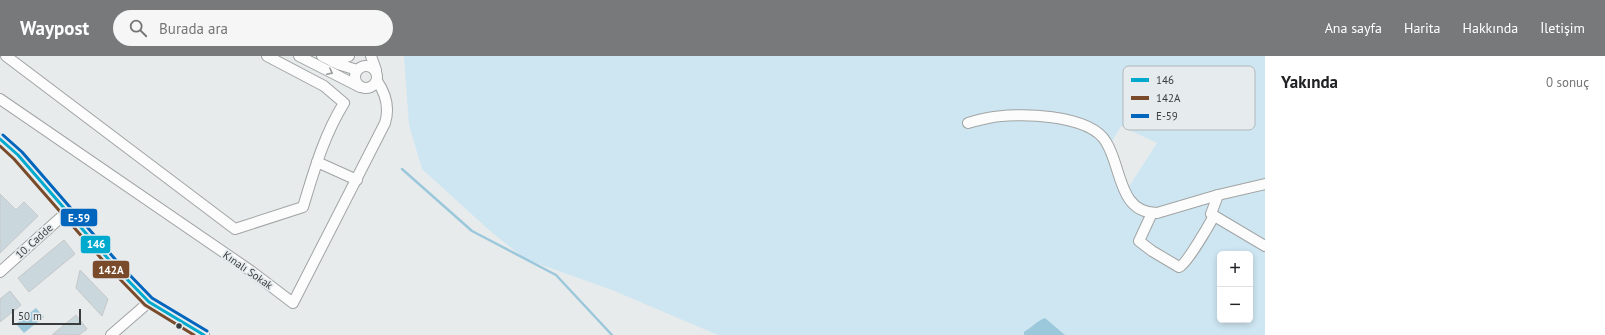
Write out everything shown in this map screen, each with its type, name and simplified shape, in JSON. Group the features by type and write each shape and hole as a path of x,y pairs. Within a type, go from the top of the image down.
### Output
{"street":[{"path":"6,56 235,229 303,207 317,162 333,120 344,103 324,86 267,56"},
{"path":"300,56 361,87 368,88 375,84 378,78 371,56"},
{"path":"322,56 333,62 360,64 370,66 376,70"},
{"path":"333,62 349,56"},
{"path":"360,64 355,78 358,85 361,87"},
{"name":"Kınalı Sokak","path":"0,99 293,302 357,180 388,116 387,103 377,81"},
{"path":"968,123 989,118 1010,116 1054,118 1082,124 1095,131 1106,142 1130,201 1138,209 1147,213 1265,184"},
{"path":"1,144 18,155 117,269 149,302 204,335"},
{"path":"317,162 357,180"},
{"path":"1218,195 1211,214 1265,246"},
{"name":"10. Cadde","path":"0,272 68,211"},
{"path":"1152,213 1139,241 1152,252 1179,267 1182,266 1187,259 1214,216"},
{"path":"111,335 149,302"}],"shaded area":[{"path":"404,56 1265,56 1265,335 718,335 612,290 525,259 489,230 422,169 409,125"}],"water":[{"path":"36,308 44,317 24,333 16,324"},
{"path":"1045,318 1065,335 1024,335 1024,332"}],"building":[{"path":"0,194 16,210 24,202 38,216 0,253"},
{"path":"64,240 75,254 29,292 18,278"},
{"path":"80,270 108,299 102,316 76,288"},
{"path":"10,291 21,305 0,322 0,299"},
{"path":"76,315 87,329 79,335 52,335"}],"waterway":[{"path":"402,169 472,231 556,275 612,335"}],"transit line":[{"name":"E-59","path":"3,135 22,152 121,266 152,298 207,331"},
{"name":"146","path":"0,139 18,155 117,269 149,302 204,335"},
{"name":"142A","path":"0,146 14,159 113,272 145,305 194,335"}]}
